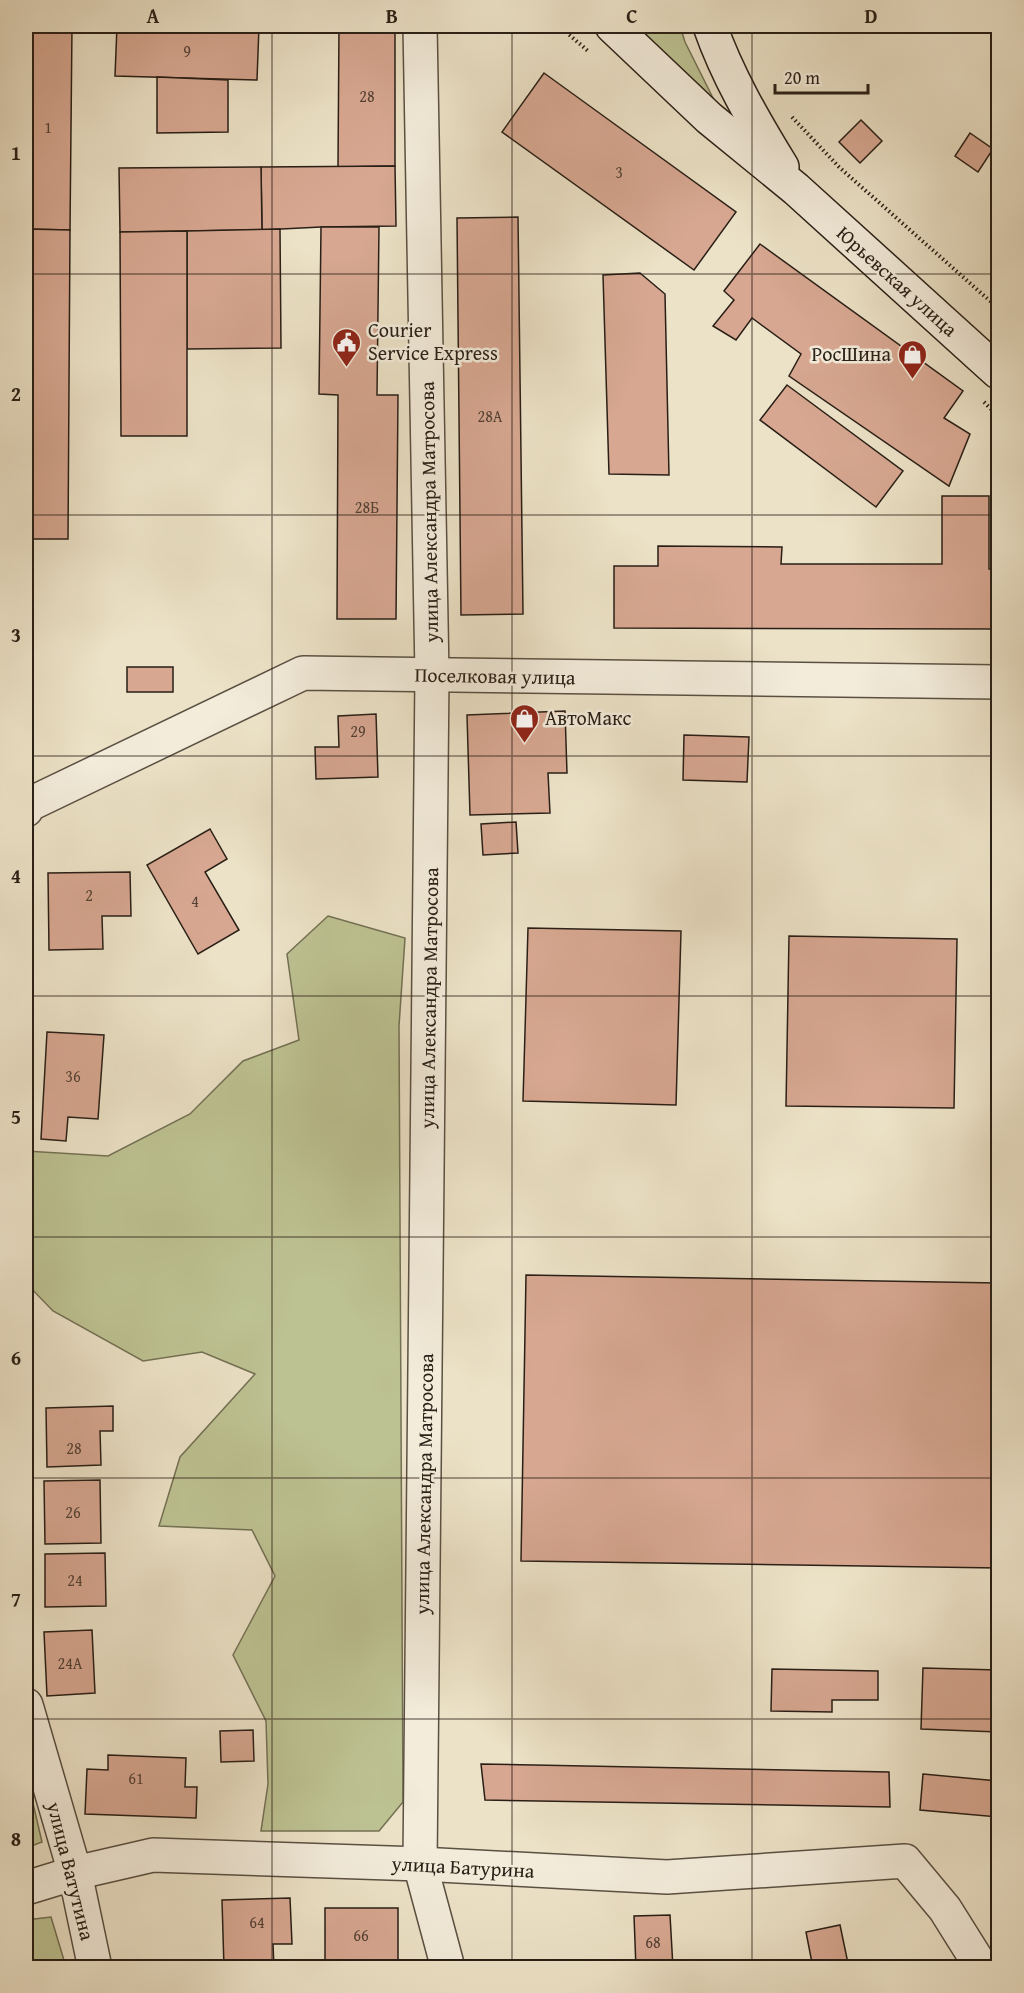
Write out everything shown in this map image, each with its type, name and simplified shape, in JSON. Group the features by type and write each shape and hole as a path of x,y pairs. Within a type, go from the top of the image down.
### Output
{"street":[{"name":"улица Александра Матросова","path":"420,26 432,675 420,1864 448,1968"},
{"name":"Юрьевская улица","path":"612,26 709,118 796,189 999,372"},
{"name":"Юрьевская улица","path":"710,26 715,41 757,126 796,189"},
{"name":"Поселковая улица","path":"26,810 28,806 303,673 999,682"},
{"name":"улица Ватутина","path":"26,1705 75,1873 95,1968"},
{"name":"улица Батурина","path":"26,1888 75,1873 153,1855 420,1864 667,1877 905,1861 945,1909 981,1968"}],"path":[{"path":"784,109 839,167 999,308"}],"green space":[{"path":"630,26 680,26 685,42 714,100"},
{"path":"328,916 405,938 399,1026 403,1802 379,1831 261,1831 268,1784 266,1721 233,1655 275,1576 252,1530 159,1526 180,1457 255,1374 202,1352 143,1361 53,1311 26,1283 26,1151 108,1156 190,1114 243,1061 299,1040 287,954"},
{"path":"26,1773 42,1842 26,1848"},
{"path":"51,1917 66,1967 26,1967 26,1920"}],"building":[{"path":"26,26 72,26 70,230 26,229"},
{"path":"117,26 259,26 257,80 115,76"},
{"path":"339,26 395,26 395,166 338,167"},
{"path":"544,73 736,212 694,270 502,132"},
{"path":"157,77 228,80 228,132 157,133"},
{"path":"861,120 882,141 860,163 839,142"},
{"path":"970,133 993,149 978,172 955,156"},
{"path":"395,166 396,226 262,230 261,167"},
{"path":"261,167 262,230 120,232 119,168"},
{"path":"518,217 523,614 461,615 457,218"},
{"path":"321,227 379,227 377,395 398,395 396,619 337,619 338,395 319,394"},
{"path":"26,229 70,230 68,539 26,539"},
{"path":"280,229 281,348 187,349 187,231"},
{"path":"187,231 187,436 121,436 120,232"},
{"path":"760,244 963,391 944,418 970,434 949,486 789,376 801,354 752,318 736,340 713,326 734,300 724,291"},
{"path":"640,273 665,294 669,475 609,474 603,275"},
{"path":"787,385 903,471 876,507 760,420"},
{"path":"942,496 989,496 989,569 998,569 998,629 614,628 614,566 658,566 658,546 782,547 781,564 942,564"},
{"path":"127,667 173,667 173,692 127,692"},
{"path":"565,711 567,773 548,773 550,813 470,815 467,715"},
{"path":"376,714 378,777 316,779 315,747 339,747 338,716"},
{"path":"684,735 749,737 747,782 683,780"},
{"path":"516,822 518,853 483,855 481,824"},
{"path":"210,829 227,859 205,872 239,930 198,954 147,865"},
{"path":"130,872 131,916 102,916 103,949 49,950 48,873"},
{"path":"528,928 681,931 676,1105 523,1101"},
{"path":"789,936 957,939 954,1108 786,1106"},
{"path":"47,1032 104,1035 98,1119 68,1117 66,1141 41,1139"},
{"path":"526,1275 998,1283 998,1568 521,1561"},
{"path":"113,1406 113,1431 100,1431 101,1465 47,1467 46,1408"},
{"path":"100,1480 101,1543 45,1544 44,1481"},
{"path":"105,1553 106,1606 45,1607 45,1554"},
{"path":"92,1630 95,1693 47,1696 44,1632"},
{"path":"923,1668 998,1670 998,1732 921,1729"},
{"path":"772,1669 878,1671 878,1700 832,1700 832,1712 771,1711"},
{"path":"253,1730 254,1761 221,1762 220,1731"},
{"path":"108,1755 186,1758 185,1787 197,1787 196,1818 85,1814 87,1769 108,1770"},
{"path":"481,1764 889,1772 890,1807 485,1800"},
{"path":"923,1774 998,1781 998,1817 920,1810"},
{"path":"290,1898 292,1944 273,1944 274,1968 224,1968 222,1900"},
{"path":"325,1908 398,1908 398,1962 325,1963"},
{"path":"670,1915 673,1968 636,1968 634,1916"},
{"path":"840,1925 849,1968 813,1968 806,1932"}],"place":[{"name":"Courier Service Express","path":"347,368"},
{"name":"РосШина","path":"912,380"},
{"name":"АвтоМакс","path":"524,744"}]}
